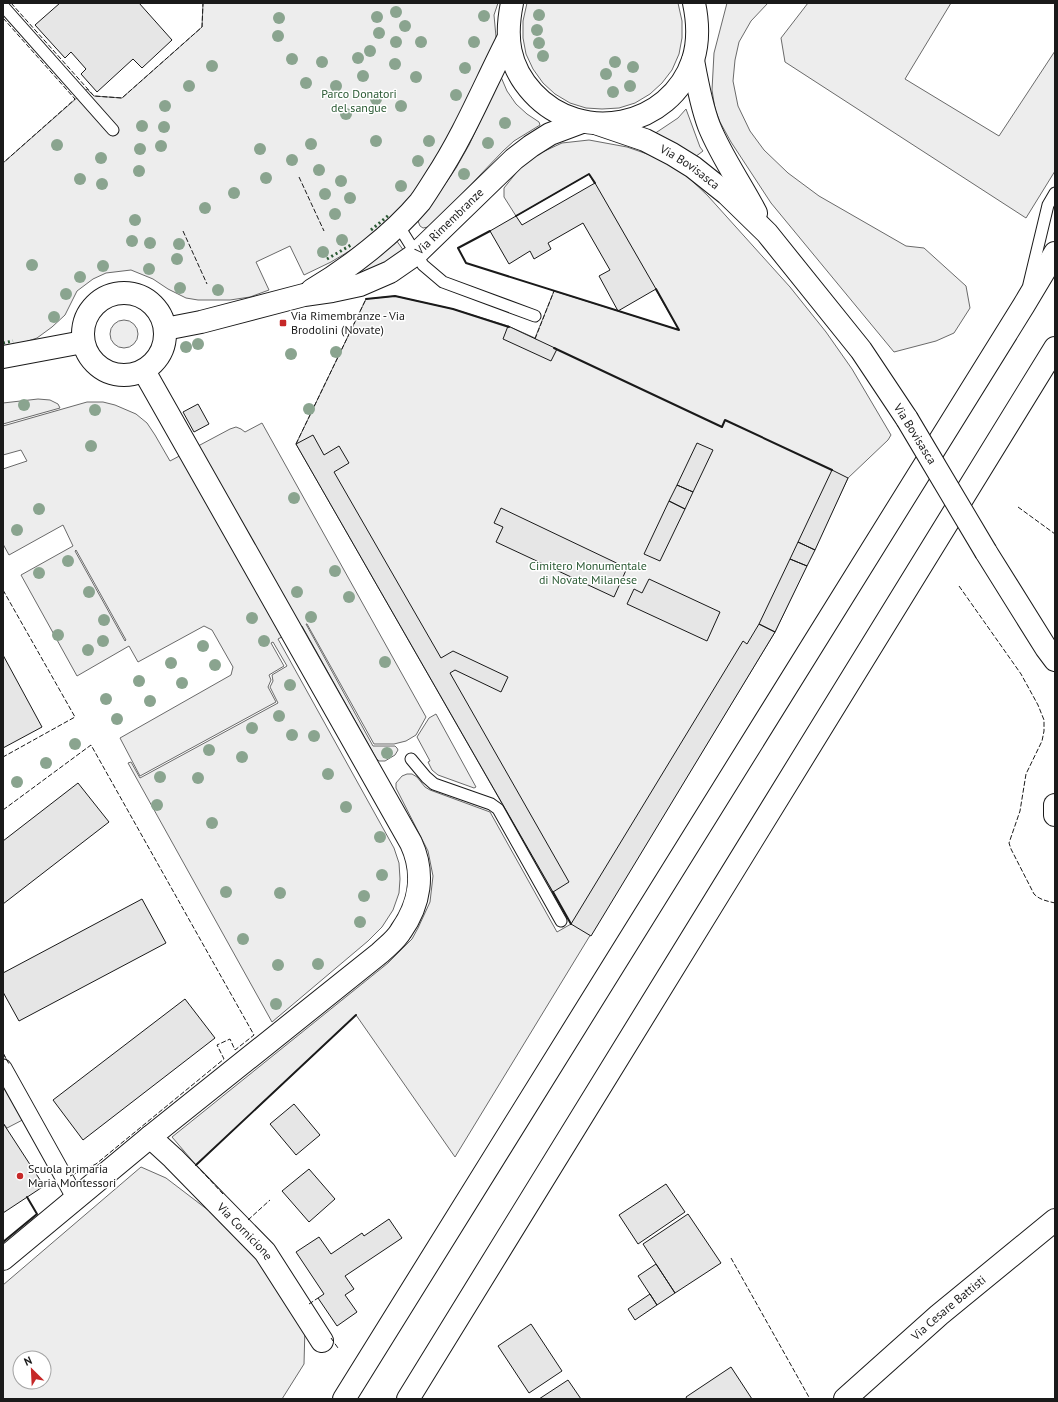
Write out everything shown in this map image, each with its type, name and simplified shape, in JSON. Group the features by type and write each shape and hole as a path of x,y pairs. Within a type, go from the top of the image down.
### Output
{"main road":[{"path":"508,39 508,21 512,3"},
{"path":"590,123 614,123 630,120 645,114 659,106 677,88 693,60 697,41 697,22 694,3"},
{"name":"Via Bovisasca","path":"508,39 513,62 524,84 540,101 560,114 645,140 672,154 693,167 727,194 767,233 861,350 907,420 986,552 1050,654 1055,670"},
{"name":"Via Rimembranze","path":"304,295 330,280 354,262 398,225 420,201 445,164 462,135 508,39"},
{"name":"Via Bovisasca","path":"693,60 700,98 709,125 719,147 767,233"},
{"name":"Via Rimembranze","path":"165,329 201,322 304,295 360,285 390,272 416,254 514,159 531,146 550,134 590,123"},
{"path":"344,1399 1024,305 1055,252"},
{"path":"122,293 134,294 152,304 163,320 165,329 163,346 155,361 144,371 123,375 105,371 91,360 83,342 85,319 91,308 111,295 122,293"},
{"path":"3,357 83,342"},
{"path":"408,1399 1055,348"},
{"path":"3,1259 150,1137 380,953 401,931 417,899 420,876 416,855 392,808 144,371"},
{"path":"1055,805 1055,815"},
{"name":"Via Cornicione","path":"150,1137 173,1158 264,1252 322,1341"},
{"name":"Via Cesare Battisti","path":"845,1399 939,1315 1055,1220"}],"street":[{"path":"3,1068 76,1199"}],"lane":[{"path":"3,6 113,130"},
{"path":"1024,305 1048,205 1055,193"},
{"path":"398,225 423,266 443,282 535,316"},
{"path":"411,759 434,784 491,804 498,809 560,921"}],"shaded area":[{"name":"Parco Donatori del sangue","path":"203,3 498,3 494,15 496,37 495,45 468,101 419,190 374,234 351,250 331,262 304,275 290,246 256,262 269,290 250,297 230,300 198,300 186,298 153,279 131,270 106,273 93,279 77,291 65,315 37,338 3,346 3,163 87,89 94,96 122,98 202,27"},
{"path":"527,3 678,3 682,21 682,38 679,54 672,70 662,83 650,94 635,103 619,108 602,109 586,108 570,103 555,94 543,83 533,69 526,54 523,38 523,21"},
{"path":"727,3 768,3 751,21 739,42 735,60 733,81 738,106 750,131 764,150 788,173 819,196 906,246 924,248 966,286 970,308 954,333 936,341 894,352 771,203 731,142 715,109 712,90 714,53"},
{"path":"808,3 951,3 905,79 999,136 1055,51 1055,171 1026,218 785,62 781,38"},
{"path":"501,77 507,91 516,104 539,122 540,125 514,141 434,223 423,228 420,226 418,221 420,217 456,168 469,145"},
{"path":"686,109 700,147 703,151 691,160 651,136 678,118"},
{"name":"Cimitero Monumentale di Novate Milanese","path":"589,140 627,147 653,156 686,175 708,196 790,287 826,332 852,369 891,435 888,440 848,478 775,632 455,1157 356,1015 196,1165 172,1137 388,963 412,939 418,928 430,902 433,876 428,851 396,788 396,783 402,776 412,774 430,790 490,812 557,932 571,924 296,444 366,299 395,296 453,309 508,326 535,338 554,291 679,330 589,174 516,216 504,197 504,188 524,163 538,154 562,143"},
{"path":"396,240 404,251 388,261 352,279 349,275"},
{"path":"124,320 134,324 138,334 134,344 124,348 114,344 110,334 114,324"},
{"path":"38,399 50,400 58,404 60,408 3,424 3,403"},
{"path":"87,402 103,402 115,405 136,414 147,423 170,461 230,429 236,427 245,432 262,423 426,717 416,735 406,741 394,744 374,744 306,624 373,746 395,746 397,748 398,750 395,755 385,761 379,761 302,626 278,639 394,848 399,863 400,879 399,893 393,910 382,927 368,941 272,1022 128,763 131,762 140,778 278,703 270,687 273,681 272,675 287,666 273,642 271,643 284,666 269,675 271,680 268,687 276,702 140,776 120,738 231,675 233,667 212,630 204,626 138,662 129,646 77,676 21,575 73,546 63,525 9,555 3,544 3,469 27,461 21,450 3,455 3,426","holes":["76,550 126,640 125,641 75,551"]},
{"path":"436,714 476,787 474,788 438,775 432,770 428,762 430,761 417,737 429,718"},
{"path":"3,1053 36,1113 7,1128 3,1123"},
{"path":"141,1167 166,1178 225,1223 268,1268 305,1327 304,1364 282,1399 3,1399 3,1285"}],"building":[{"path":"60,3 139,3 172,40 142,68 133,59 97,92 81,74 86,69 71,52 65,58 35,25"},
{"path":"595,183 656,289 618,311 599,276 610,270 583,223 548,243 551,249 534,259 530,251 509,264 490,231 516,216 522,225"},
{"path":"508,326 557,349 551,361 503,339"},
{"path":"198,404 209,424 194,432 183,412"},
{"path":"313,435 324,455 339,446 349,463 334,472 441,658 453,651 508,677 501,692 455,670 450,673 569,882 553,892 296,444"},
{"path":"697,443 713,450 693,492 677,485"},
{"path":"832,470 848,478 815,550 798,542"},
{"path":"677,485 693,492 685,509 669,501"},
{"path":"669,501 685,509 660,561 644,554"},
{"path":"501,508 627,568 614,597 496,542 503,527 494,523"},
{"path":"798,542 815,550 807,566 790,559"},
{"path":"790,559 807,566 775,632 759,624"},
{"path":"649,579 720,612 707,641 627,604 634,589 642,593"},
{"path":"759,624 775,632 591,936 571,924 743,641 747,644"},
{"path":"3,655 42,727 3,748"},
{"path":"78,783 109,822 3,904 3,841"},
{"path":"142,899 166,943 19,1021 3,992 3,973"},
{"path":"185,999 215,1038 83,1140 53,1100"},
{"path":"294,1104 320,1135 296,1155 270,1124"},
{"name":"Scuola primaria Maria Montessori","path":"3,1123 44,1186 3,1213"},
{"path":"309,1169 335,1199 309,1222 282,1191"},
{"path":"666,1184 685,1212 638,1244 619,1215"},
{"path":"688,1214 721,1263 675,1293 643,1244"},
{"path":"389,1219 402,1238 345,1276 354,1289 345,1295 357,1312 337,1326 318,1298 324,1294 296,1252 319,1237 331,1254 362,1233 364,1236"},
{"path":"656,1264 675,1293 657,1305 638,1276"},
{"path":"650,1294 657,1305 635,1320 628,1309"},
{"path":"531,1324 562,1371 529,1393 498,1346"},
{"path":"731,1367 752,1399 687,1399 686,1397"},
{"path":"568,1380 581,1399 539,1399"}],"hedge":[{"path":"371,230 389,215"},
{"path":"327,259 351,245"},
{"path":"3,343 13,341"}],"fence":[{"path":"11,3 94,96 122,98 202,27 203,3"},
{"path":"3,18 75,99 3,163"},
{"path":"299,177 324,231"},
{"path":"183,231 207,284"},
{"path":"535,339 554,291"},
{"path":"296,444 366,299"},
{"path":"1018,507 1055,534"},
{"path":"959,586 1021,674 1038,705 1044,720 1042,741 1026,774 1020,811 1009,843 1034,894 1041,899 1055,903"},
{"path":"3,590 75,717 3,757"},
{"path":"3,810 91,745 254,1035 235,1050 230,1039 217,1045 224,1059 96,1164 70,1176"},
{"path":"3,1053 9,1064"},
{"path":"196,1165 223,1194"},
{"path":"248,1220 270,1200"},
{"path":"731,1258 810,1399"},
{"path":"309,1304 318,1298"},
{"path":"331,1338 338,1348"}],"wall":[{"path":"516,216 589,174 595,183"},
{"path":"490,231 458,248 466,263 679,330 656,289"},
{"path":"366,299 395,296 453,309 509,327"},
{"path":"554,348 722,427 725,420 832,470"},
{"path":"553,892 571,924"},
{"path":"196,1165 356,1015"},
{"path":"3,1242 37,1214 27,1197"}],"place":[{"name":"Via Rimembranze - Via Brodolini (Novate)","path":"283,323"},
{"name":"Scuola primaria Maria Montessori","path":"20,1176"}]}
